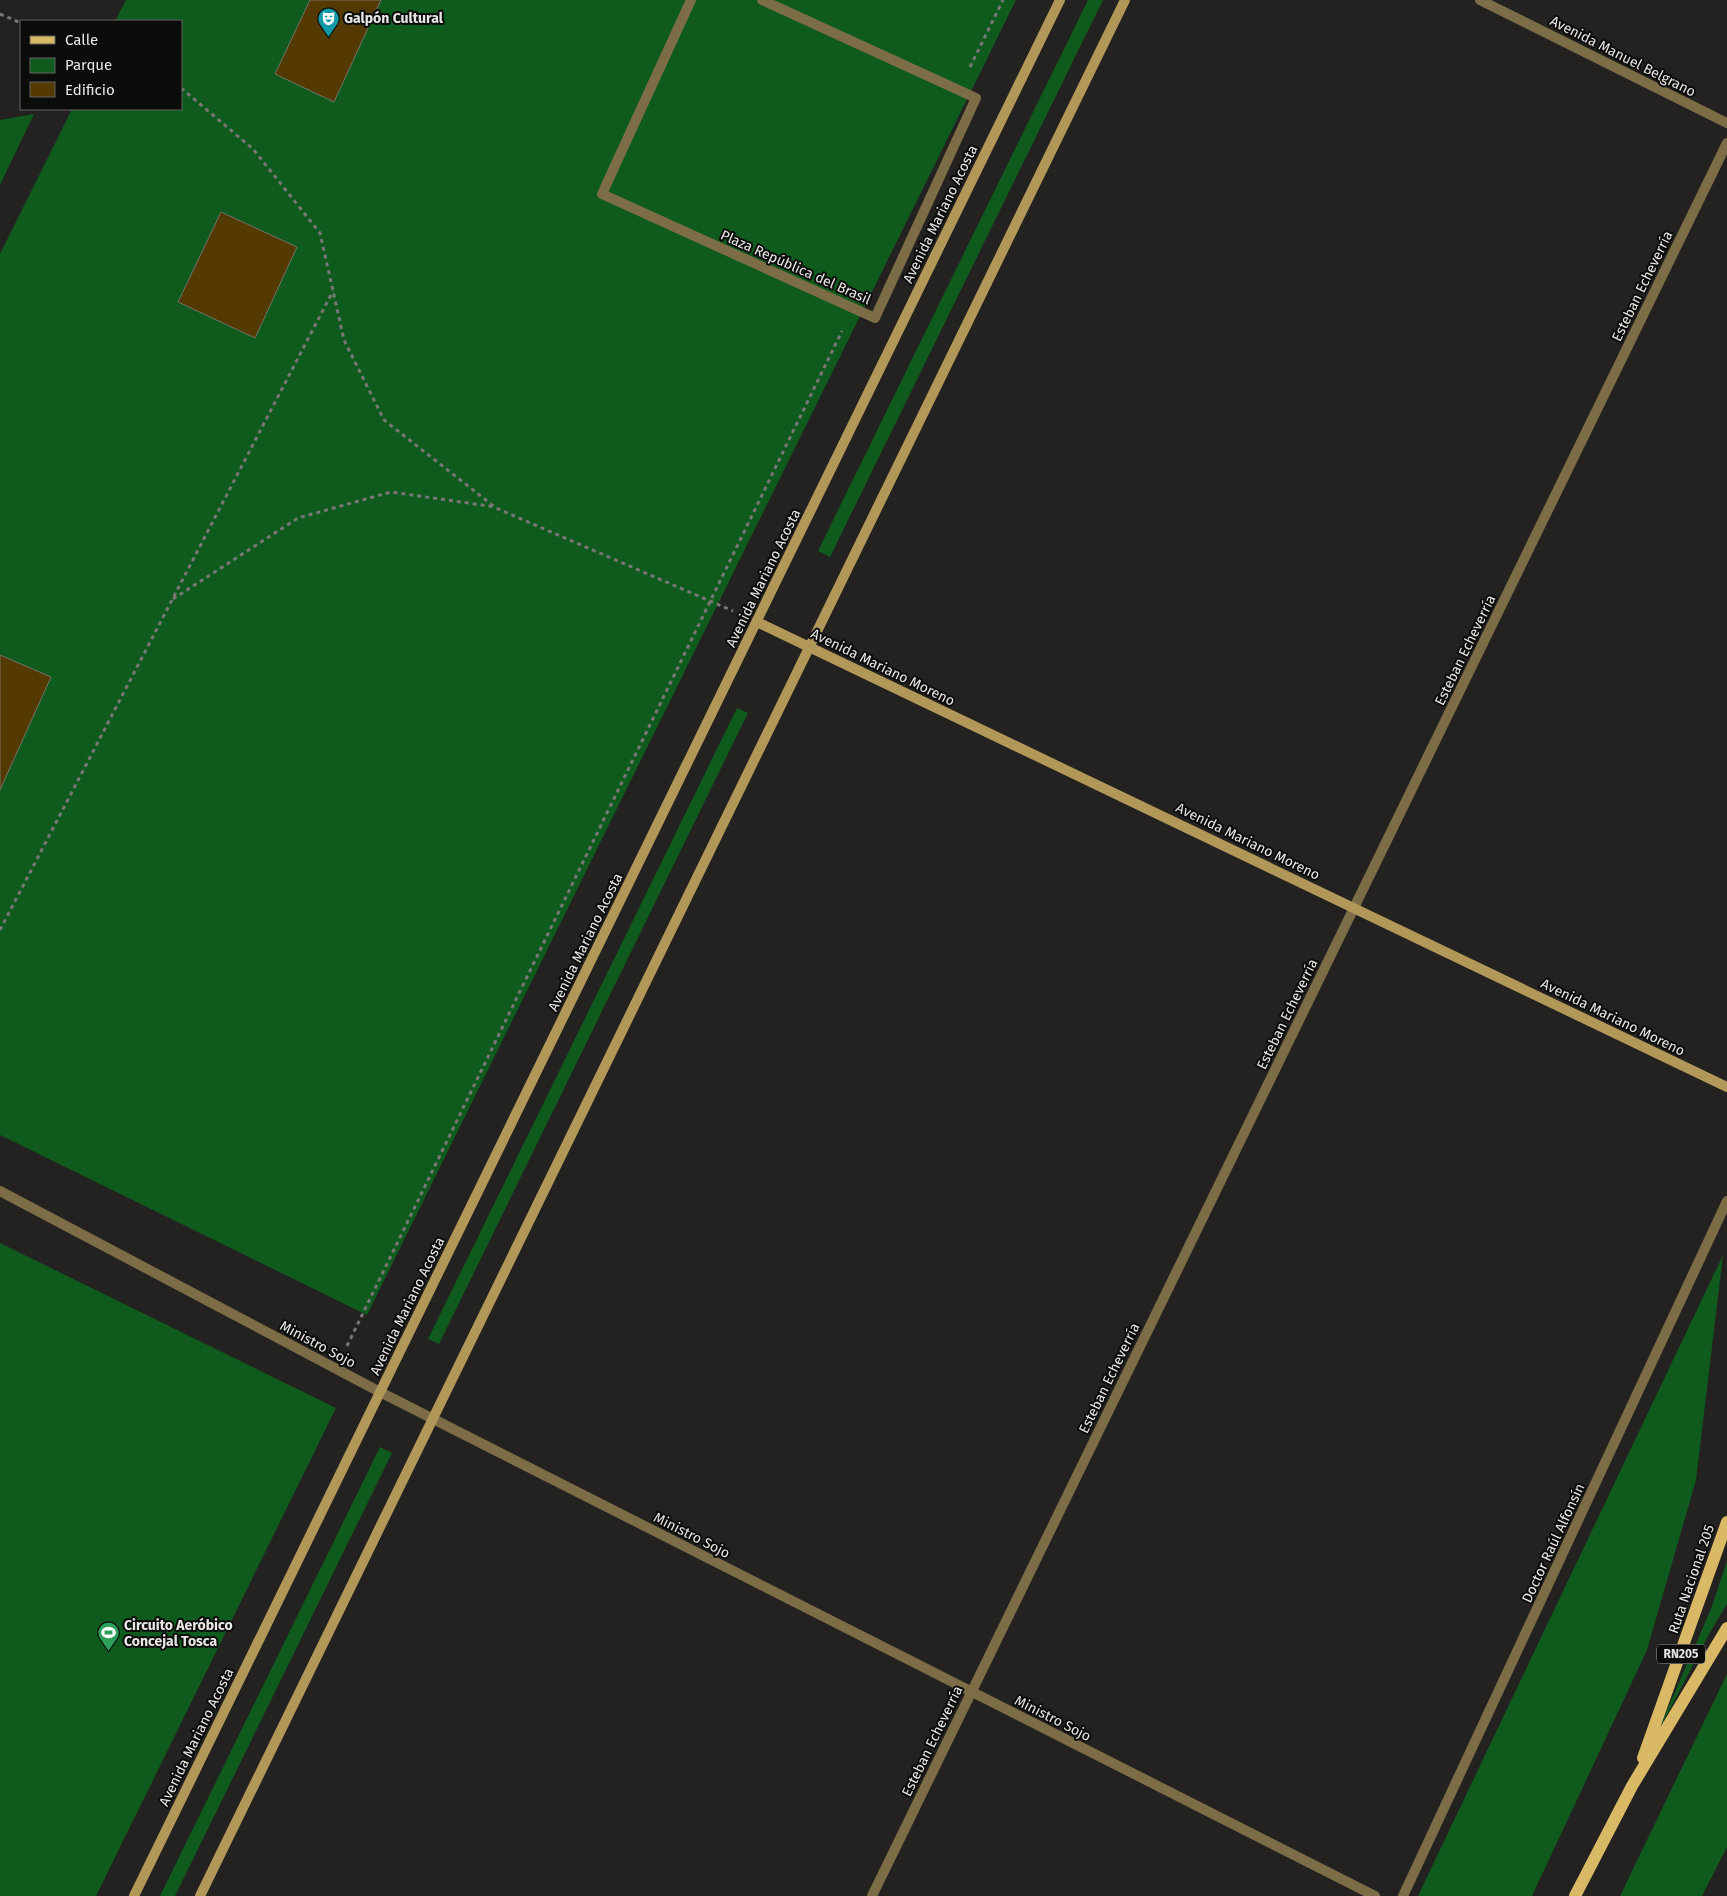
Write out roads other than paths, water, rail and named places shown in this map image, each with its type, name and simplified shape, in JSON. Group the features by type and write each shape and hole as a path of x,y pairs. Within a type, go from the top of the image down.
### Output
{"main road":[{"name":"Avenida Mariano Acosta","path":"134,1896 1060,0"},
{"path":"200,1896 1125,0"},
{"name":"Avenida Mariano Moreno","path":"757,622 1727,1087"},
{"name":"Ruta Nacional 205","path":"1632,1786 1727,1522"},
{"name":"Ruta Nacional 205","path":"1576,1896 1632,1786 1727,1628"}],"street":[{"name":"Plaza República del Brasil","path":"691,0 602,194 875,318 976,98 762,0"},
{"name":"Avenida Manuel Belgrano","path":"1480,0 1727,124"},
{"name":"Esteban Echeverría","path":"872,1896 1727,143"},
{"name":"Ministro Sojo","path":"0,1191 380,1392 1375,1896"},
{"name":"Doctor Raúl Alfonsín","path":"1403,1896 1727,1201"}],"place":[{"name":"Galpón Cultural","path":"328,37"},
{"name":"Circuito Aeróbico Concejal Tosca","path":"108,1652"}]}
